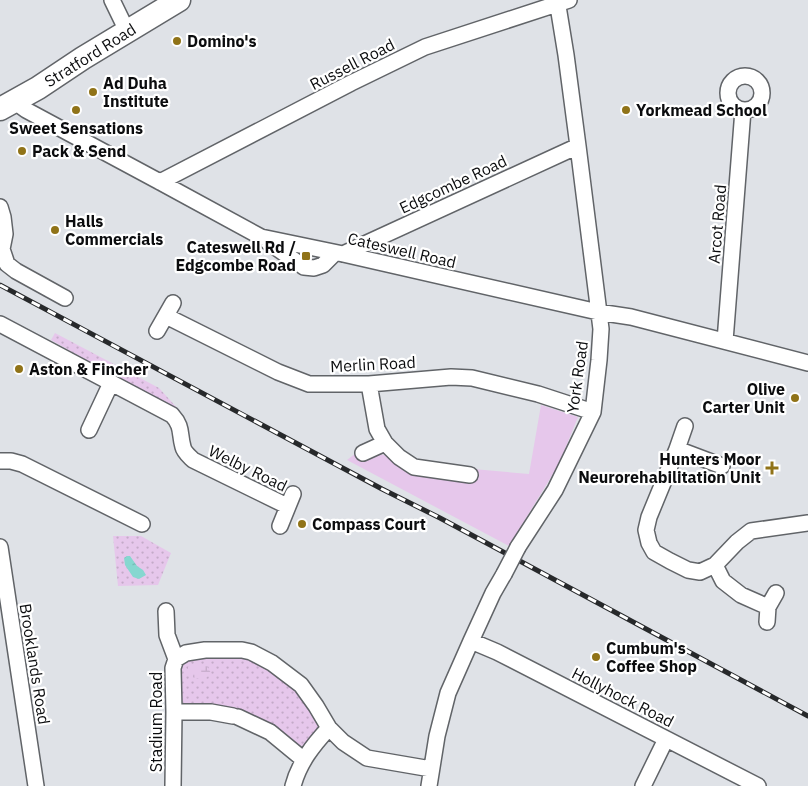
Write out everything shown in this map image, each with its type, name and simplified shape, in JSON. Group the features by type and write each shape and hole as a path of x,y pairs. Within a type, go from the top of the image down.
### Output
{"highway":[{"name":"Stratford Road","path":"8,105 180,0"}],"street":[{"path":"112,0 127,31"},
{"name":"York Road","path":"429,786 436,736 448,693 493,593 518,547 555,490 592,412 601,329 561,1"},
{"name":"Russell Road","path":"160,182 351,83 425,47 561,1"},
{"name":"Cateswell Road","path":"8,105 26,110 260,237 598,312 631,317 808,363"},
{"name":"Arcot Road","path":"725,341 743,110"},
{"name":"Edgcombe Road","path":"339,254 578,146"},
{"path":"0,207 5,234 2,250 7,264 16,272 65,298"},
{"name":"Merlin Road","path":"157,331 169,310 278,372 309,384 369,384 451,377 472,378 538,394 592,412"},
{"name":"Welby Road","path":"0,324 172,415 178,422 183,449 193,460 290,500 280,526"},
{"path":"89,430 111,383"},
{"path":"369,384 377,429 385,442 399,457 414,467 470,475"},
{"path":"685,426 649,517 646,530 654,552 688,570 700,572 715,565 737,542 751,531 808,523"},
{"path":"363,453 385,442"},
{"path":"677,449 722,466"},
{"path":"0,461 22,464 123,523 142,524"},
{"name":"Brooklands Road","path":"0,548 36,786"},
{"path":"715,565 723,581 768,615 776,593"},
{"name":"Stadium Road","path":"166,611 167,635 176,659 173,668 173,786"},
{"name":"Hollyhock Road","path":"471,641 497,652 758,786"},
{"name":"Stadium Road","path":"176,659 186,653 205,650 242,650 250,652 272,663 301,685 329,728 343,742 367,758 431,769"},
{"path":"174,712 211,712 235,717 270,732 304,760"},
{"path":"293,786 296,775 304,760 315,743 329,728"},
{"path":"644,786 666,739"}],"green space":[{"path":"55,333 159,388 179,410 179,413 51,340"},
{"path":"541,405 578,417 559,464 509,546 347,460 356,453 363,462 379,454 419,474 470,484 473,469 529,474"},
{"path":"113,536 141,536 171,553 158,585 118,586"},
{"path":"206,656 248,659 268,667 302,694 322,726 308,744 302,746 294,745 271,729 185,706 180,695 179,671 187,662"},
{"path":"195,664 206,665 211,673 205,679 191,676 188,667"}],"water":[{"path":"130,556 146,575 139,579 133,577 125,565 124,558"}],"railway":[{"path":"0,285 382,489 440,518 808,716"}],"place":[{"name":"Domino's","path":"177,41"},
{"name":"Ad Duha Institute","path":"93,92"},
{"name":"Sweet Sensations","path":"76,110"},
{"name":"Yorkmead School","path":"626,110"},
{"name":"Pack & Send","path":"22,151"},
{"name":"Halls Commercials","path":"55,230"},
{"name":"Cateswell Rd / Edgcombe Road","path":"306,256"},
{"name":"Aston & Fincher","path":"19,369"},
{"name":"Olive Carter Unit","path":"795,398"},
{"name":"Hunters Moor Neurorehabilitation Unit","path":"772,468"},
{"name":"Compass Court","path":"302,524"},
{"name":"Cumbum's Coffee Shop","path":"596,657"}]}
